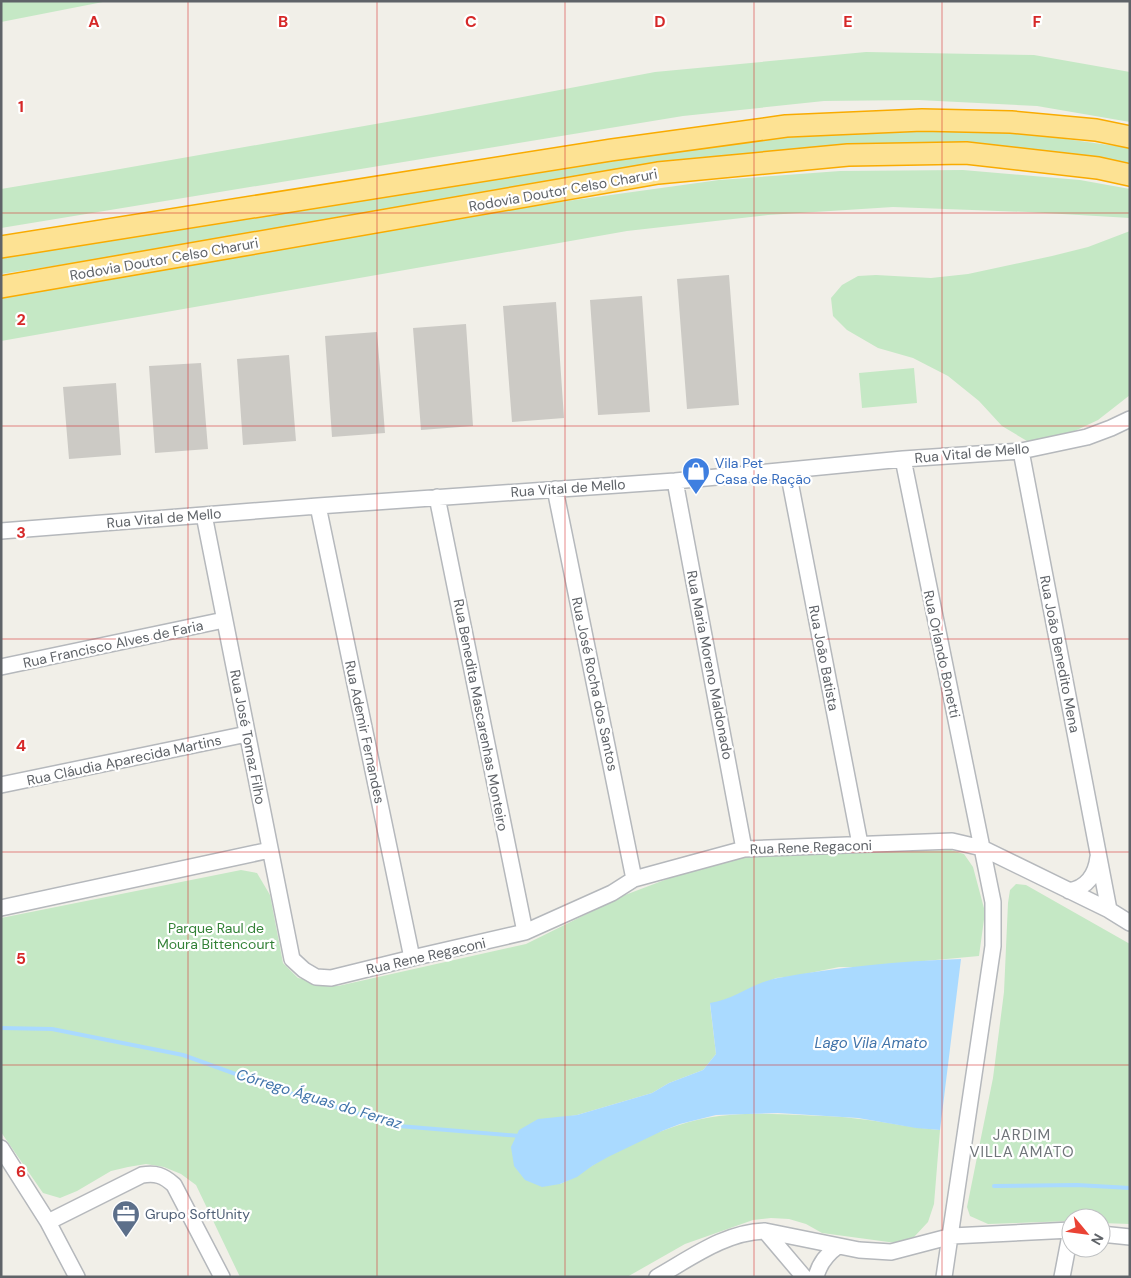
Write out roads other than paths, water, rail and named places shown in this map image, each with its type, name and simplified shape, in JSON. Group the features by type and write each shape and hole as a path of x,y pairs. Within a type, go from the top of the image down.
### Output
{"highway":[{"path":"1,247 602,151 786,126 922,120 1011,122 1096,130 1130,137"},
{"name":"Rodovia Doutor Celso Charuri","path":"1,288 658,173 848,155 966,153 1098,168 1130,175"}],"street":[{"name":"Rua Vital de Mello","path":"1,531 788,471 904,459 1022,452 1087,437 1130,419"},
{"name":"Rua João Benedito Mena","path":"1022,452 1109,910"},
{"name":"Rua Orlando Bonetti","path":"904,459 993,902 992,946 952,1236 944,1277"},
{"name":"Rua João Batista","path":"788,471 860,844"},
{"name":"Rua Maria Moreno Maldonado","path":"675,480 744,849"},
{"name":"Rua José Rocha dos Santos","path":"555,489 634,879"},
{"name":"Rua Benedita Mascarenhas Monteiro","path":"437,497 525,932"},
{"name":"Rua Ademir Fernandes","path":"318,506 412,958"},
{"name":"Rua José Tomaz Filho","path":"204,515 292,959"},
{"name":"Rua Francisco Alves de Faria","path":"1,667 224,620"},
{"name":"Rua Cláudia Aparecida Martins","path":"1,785 247,734"},
{"name":"Rua Rene Regaconi","path":"292,959 304,970 316,976 331,978 525,932 612,893 634,879 744,849 860,844 952,841 982,848 1109,910 1130,923"},
{"path":"1,908 270,850"},
{"path":"1069,890 1082,886 1090,878 1097,868 1098,856"},
{"path":"1,1148 48,1222 77,1277"},
{"path":"48,1222 142,1175 154,1173 164,1176 174,1185 222,1277"},
{"path":"955,1209 963,1223 972,1230 984,1234"},
{"path":"657,1277 726,1238 750,1232 765,1231 859,1250 891,1252 952,1236 1061,1230"},
{"path":"765,1231 804,1277"},
{"path":"1111,1235 1130,1237"},
{"path":"816,1277 820,1265 828,1254 838,1246"},
{"path":"1062,1277 1066,1258"}],"water":[{"name":"Lago Vila Amato","path":"961,959 940,1130 858,1118 778,1113 716,1115 680,1124 662,1131 608,1157 577,1177 560,1184 542,1187 525,1180 514,1166 511,1147 519,1130 538,1119 577,1115 652,1093 669,1083 703,1070 716,1054 710,1003 778,978 869,965"}],"waterway":[{"name":"Córrego Águas do Ferraz","path":"1,1028 52,1029 183,1055 283,1091 399,1126 520,1136"},
{"name":"Córrego Águas do Ferraz","path":"994,1186 1077,1185 1130,1188"}],"place":[{"name":"Vila Pet Casa de Ração","path":"696,495"},
{"name":"Grupo SoftUnity","path":"126,1238"}],"district":[{"name":"JARDIM VILLA AMATO","path":"1022,1144"}],"park label":[{"name":"Parque Raul de Moura Bittencourt","path":"216,936"}]}
